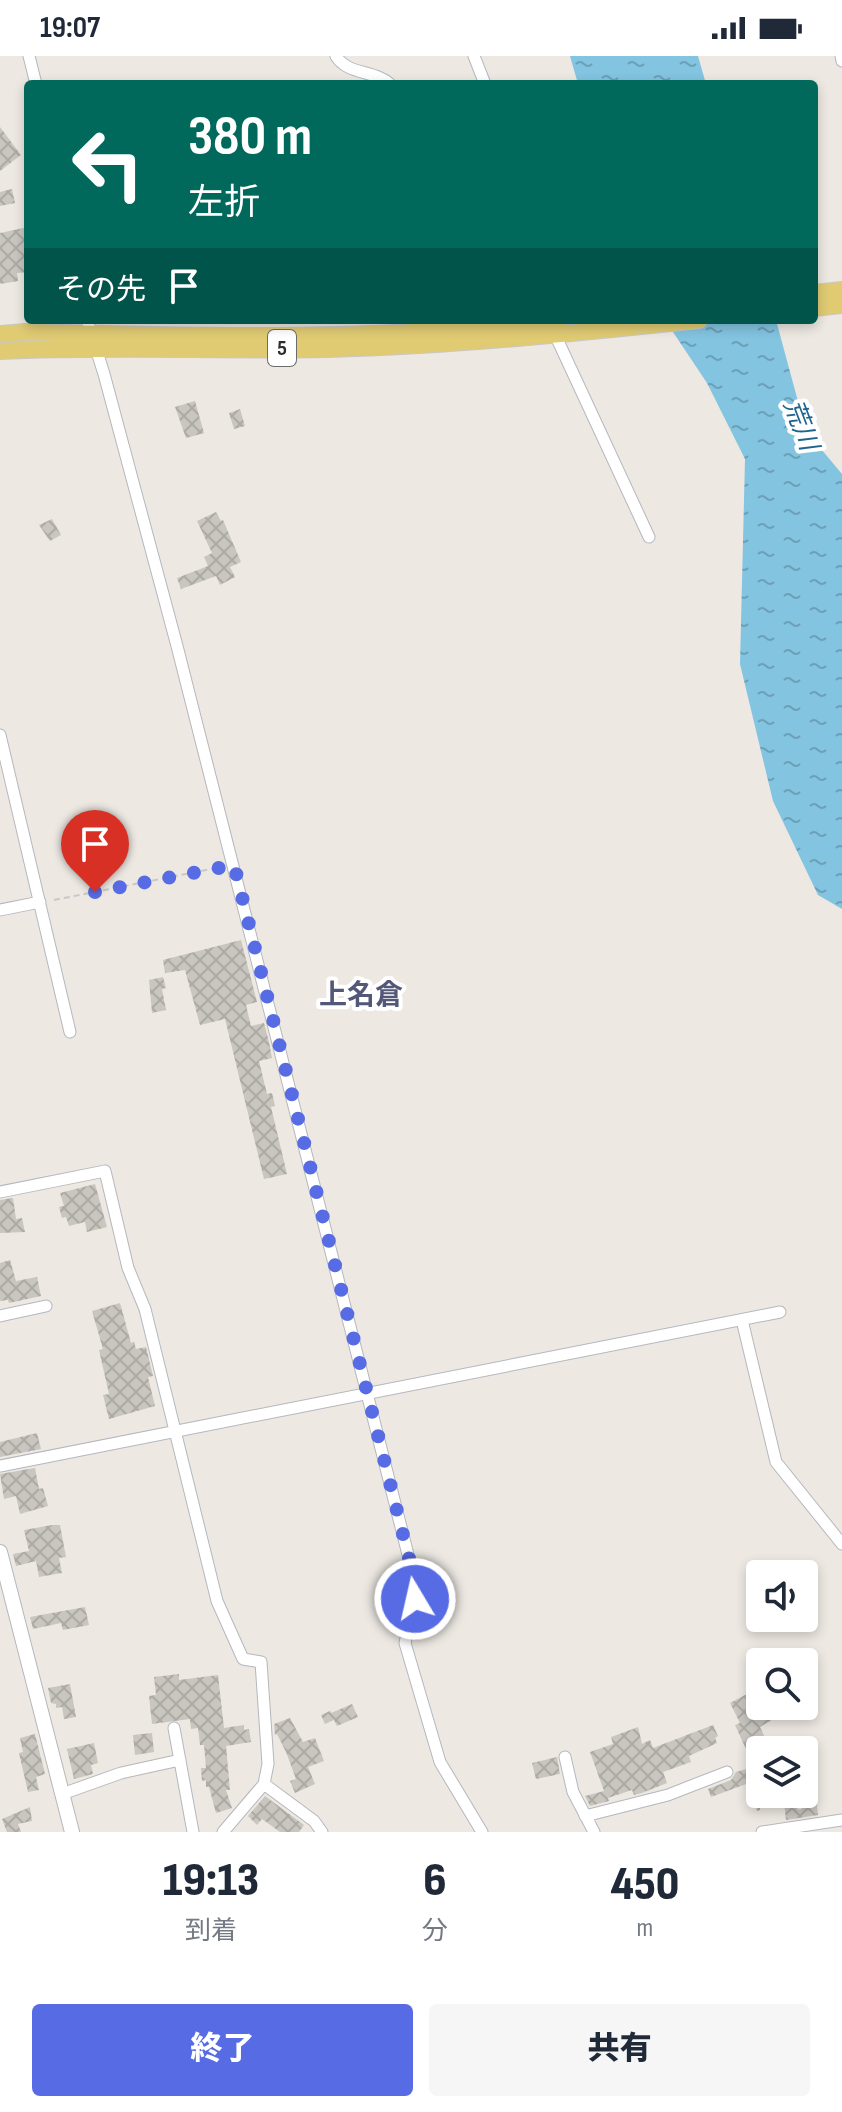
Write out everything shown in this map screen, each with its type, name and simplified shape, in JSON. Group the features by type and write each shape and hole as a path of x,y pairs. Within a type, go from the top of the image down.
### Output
{"main road":[{"path":"818,293 842,290"},
{"path":"818,308 842,305"},
{"name":"5","path":"0,334 338,336 603,324"},
{"name":"5","path":"0,351 91,334"}],"street":[{"path":"29,56 35,80"},
{"path":"336,56 343,65 386,80"},
{"path":"474,56 483,80"},
{"path":"555,326 649,537"},
{"path":"91,334 234,865 417,1590 405,1643 440,1762 482,1832"},
{"path":"0,735 70,1032"},
{"path":"0,910 40,902"},
{"path":"0,1192 105,1171 128,1268 145,1309 217,1601 243,1659 261,1662 268,1764 264,1784 223,1832"},
{"path":"0,1316 46,1306"},
{"path":"0,1466 780,1312"},
{"path":"742,1320 776,1462 842,1544"},
{"path":"0,1552 72,1832"},
{"path":"174,1728 193,1832"},
{"path":"565,1757 573,1792 594,1832"},
{"path":"62,1794 121,1773 180,1760"},
{"path":"585,1816 668,1795 727,1772"},
{"path":"264,1784 314,1821 322,1832"},
{"path":"762,1832 842,1820"}],"path":[{"path":"40,902 234,865"}],"water":[{"path":"570,56 698,56 705,80 577,80"},
{"name":"荒川","path":"668,324 777,324 806,431 842,474 842,909 818,895 773,801 740,664 745,459 707,383"}],"building":[{"path":"0,127 21,155 0,171"},
{"path":"12,189 15,203 0,206 0,192"},
{"path":"24,228 24,272 17,273 18,281 0,284 0,233"},
{"path":"195,401 204,433 186,438 175,407"},
{"path":"240,409 245,426 234,429 229,413"},
{"path":"216,512 223,520 241,562 230,567 235,577 220,585 216,576 181,589 177,578 208,566 204,557 212,553 197,521"},
{"path":"52,519 61,535 50,541 39,525"},
{"path":"241,940 257,1002 246,1005 251,1026 264,1023 269,1042 272,1058 259,1061 267,1094 272,1093 275,1106 271,1107 287,1174 264,1179 225,1019 200,1025 185,970 165,973 163,960"},
{"path":"163,977 166,1010 152,1013 149,980"},
{"path":"95,1184 107,1227 87,1232 85,1222 69,1226 66,1217 62,1218 59,1207 64,1206 60,1193"},
{"path":"13,1198 16,1219 22,1218 25,1232 0,1233 0,1200"},
{"path":"10,1260 16,1281 37,1277 41,1296 9,1303 8,1300 0,1301 0,1263"},
{"path":"120,1303 131,1343 134,1342 136,1349 146,1347 153,1376 148,1377 155,1406 109,1419 103,1395 109,1394 99,1350 103,1349 92,1311"},
{"path":"37,1433 41,1449 0,1457 0,1442"},
{"path":"35,1468 39,1489 43,1488 48,1506 20,1514 16,1496 4,1499 0,1474"},
{"path":"60,1525 66,1557 59,1558 62,1573 39,1577 36,1561 16,1566 13,1554 29,1551 24,1530"},
{"path":"85,1607 89,1625 63,1630 61,1623 33,1629 30,1617"},
{"path":"179,1674 179,1680 218,1675 224,1728 244,1725 244,1730 249,1729 251,1742 226,1746 230,1790 226,1790 232,1808 216,1813 206,1780 202,1781 201,1768 206,1768 204,1745 200,1745 198,1728 191,1729 190,1719 152,1724 149,1696 156,1695 154,1677"},
{"path":"70,1684 76,1717 64,1719 62,1707 56,1708 56,1704 51,1703 48,1688"},
{"path":"746,1694 746,1720 772,1720 760,1727 764,1736 746,1736 746,1749 735,1725 740,1723 730,1703"},
{"path":"352,1704 358,1717 337,1726 334,1720 325,1724 321,1715"},
{"path":"290,1718 303,1742 315,1738 324,1761 308,1767 315,1784 295,1793 290,1781 296,1779 286,1752 275,1735 274,1724"},
{"path":"713,1725 718,1736 715,1738 717,1743 689,1756 691,1762 663,1772 667,1783 634,1795 632,1790 590,1806 585,1796 604,1791 590,1752 613,1744 611,1737 638,1727 642,1744 650,1740 653,1748"},
{"path":"152,1733 154,1752 135,1755 133,1735"},
{"path":"35,1734 45,1774 36,1777 39,1790 28,1792 19,1753 23,1752 20,1738"},
{"path":"94,1743 98,1763 91,1765 93,1774 74,1779 67,1749"},
{"path":"557,1757 560,1774 536,1779 532,1763"},
{"path":"746,1769 746,1784 711,1797 708,1789 731,1780 736,1772"},
{"path":"265,1796 304,1825 299,1832 280,1832 262,1819 257,1825 248,1816"},
{"path":"30,1807 32,1821 18,1824 21,1832 7,1832 2,1819"},
{"path":"785,1808 817,1808 818,1815 786,1820"}],"district":[{"name":"上名倉","path":"361,995"}],"route":[{"path":"95,892 234,865 417,1590 415,1599"}]}
